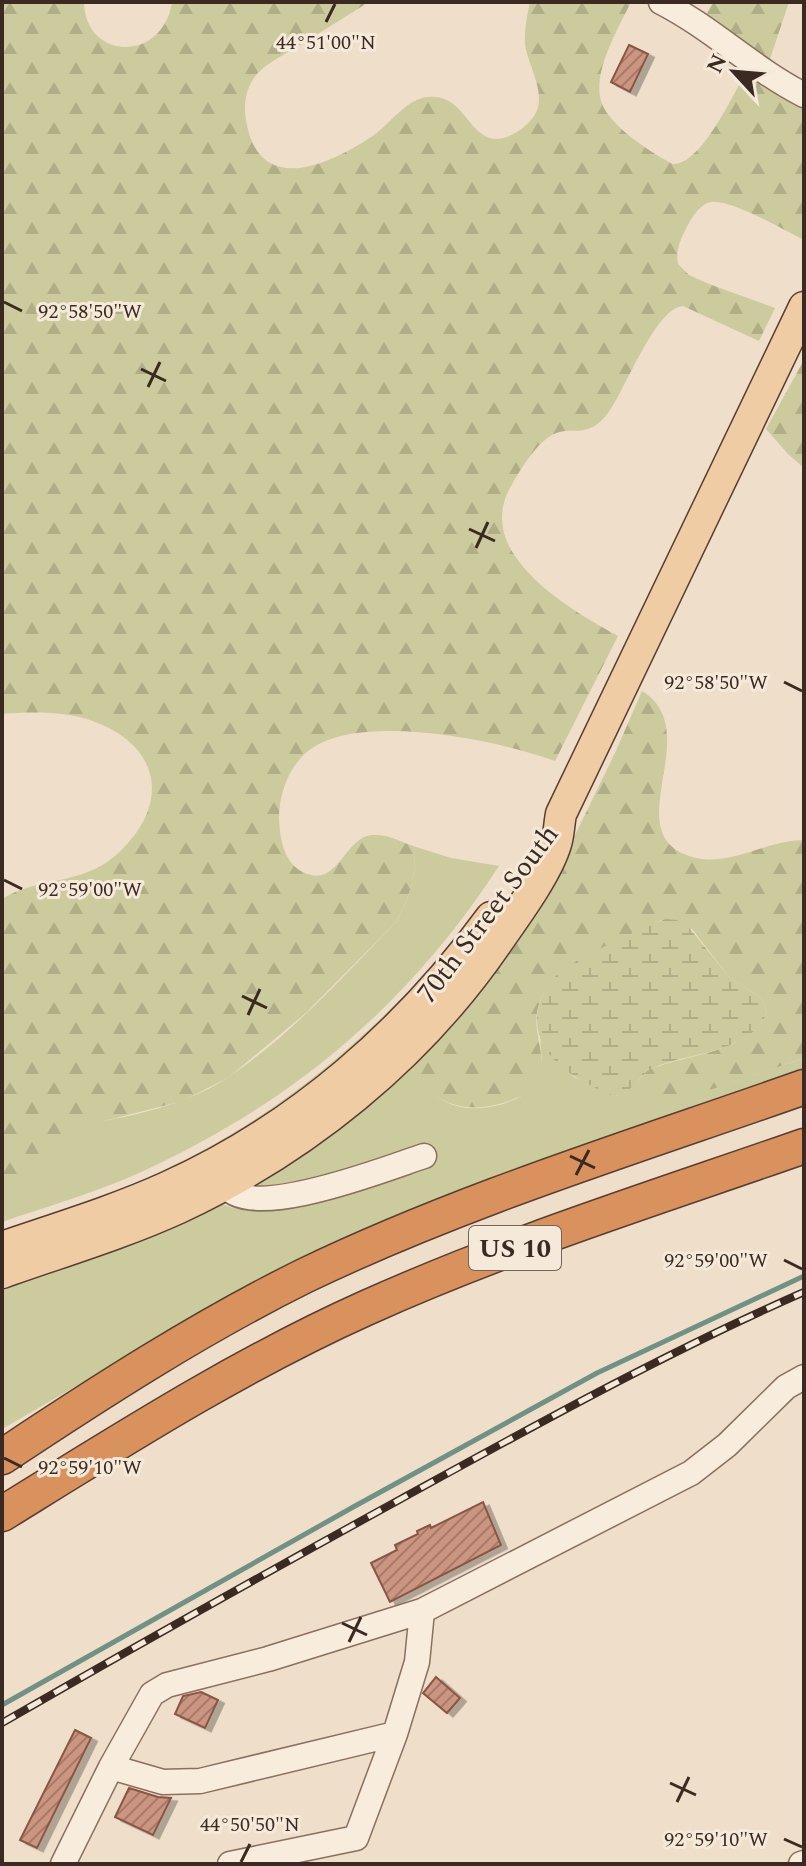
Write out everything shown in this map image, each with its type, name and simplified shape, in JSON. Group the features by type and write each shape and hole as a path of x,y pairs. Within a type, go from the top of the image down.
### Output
{"highway":[{"name":"US 10","path":"2,1457 104,1389 239,1309 370,1246 484,1201 804,1087"},
{"name":"US 10","path":"2,1514 236,1374 329,1325 429,1281 804,1146"},
{"path":"2,1535 236,1374"},
{"path":"2,1437 39,1416 104,1389"}],"main road":[{"name":"70th Street South","path":"2,1247 129,1203 169,1186 247,1144 335,1083 386,1039 446,976 499,906 540,838 561,814 804,307"},
{"name":"70th Street South","path":"2,1273 136,1226 225,1185 348,1103 427,1031 475,974 522,906 556,845 561,814"}],"street":[{"path":"661,2 701,24 770,76 804,95"},
{"path":"225,1185 233,1194 243,1198 271,1199 323,1188 424,1156"},
{"path":"63,1864 147,1700 167,1685 268,1659 422,1611 691,1473 727,1445 786,1387 804,1377"},
{"path":"347,1864 346,1859 395,1734 417,1662 422,1611"},
{"path":"111,1767 163,1782 200,1781 395,1734"},
{"path":"230,1864 356,1838"}],"green space":[{"path":"2,2 84,2 88,21 97,35 110,44 125,47 155,36 166,22 172,2 369,2 270,63 250,84 245,114 253,145 265,160 281,167 299,168 318,164 357,146 413,102 428,97 452,103 484,136 494,139 507,137 521,130 532,119 539,101 525,44 530,2 631,2 601,73 600,97 610,117 641,145 673,164 684,161 705,141 746,72 804,107 804,240 731,205 711,202 701,207 682,238 677,253 678,264 689,275 775,308 759,341 683,306 672,310 651,335 608,413 600,422 585,430 564,431 549,437 532,454 505,498 503,528 510,548 523,567 560,600 618,636 555,761 470,739 404,731 345,735 311,749 295,765 281,796 280,827 287,857 297,868 315,876 333,869 362,838 378,835 413,846 411,886 396,922 306,1013 229,1077 183,1101 92,1124 67,1135 29,1166 2,1203 2,899 30,887 88,872 115,856 134,836 146,816 151,797 151,777 144,759 131,743 87,719 34,713 2,714"},
{"path":"713,2 789,2 769,62 706,15"},
{"path":"804,360 804,468 766,429"},
{"path":"642,691 660,709 667,732 659,807 661,829 672,847 696,858 710,860 804,840 804,1058 684,1096 654,1099 643,1092 637,1082 646,1071 731,1044 759,1026 767,1012 761,998 730,978 692,929 661,920 573,964 550,984 536,1020 541,1065 530,1091 494,1105 464,1107 451,1104 428,1089 410,1064 561,864"},
{"path":"413,846 451,858 499,866 425,964 385,1007 296,1082 195,1145 122,1180 2,1222 2,1204 13,1183 58,1140 86,1126 158,1108 207,1089 253,1060 296,1023 396,922 411,886"},
{"path":"666,919 687,925 730,978 761,998 767,1012 759,1026 748,1036 717,1050 653,1068 626,1092 614,1096 571,1074 547,1051 537,1022 539,1005 551,981 567,967"},
{"path":"445,954 441,963 320,1081 183,1167 2,1237 2,1230 89,1201 186,1160 268,1111 376,1024"},
{"path":"540,1040 574,1077 617,1096 630,1089 638,1079 637,1082 731,1083 804,1058 804,1071 189,1321 2,1429 2,1283 216,1200 235,1208 270,1207 266,1192 251,1184 410,1064 431,1091 453,1105 480,1108 512,1101 529,1090 538,1078"}],"building":[{"path":"629,45 648,54 630,92 611,82"},
{"path":"483,1502 501,1545 390,1602 371,1563 397,1550 395,1545 418,1534 417,1531 430,1525 431,1528"},
{"path":"436,1677 460,1698 447,1713 423,1693"},
{"path":"201,1692 218,1700 205,1728 175,1714 183,1696"},
{"path":"75,1730 91,1738 37,1848 20,1840"},
{"path":"129,1788 171,1798 153,1835 115,1817"}],"waterway":[{"path":"2,1705 597,1373 804,1276"}],"railway":[{"path":"2,1723 549,1418 650,1365 804,1292"}]}
